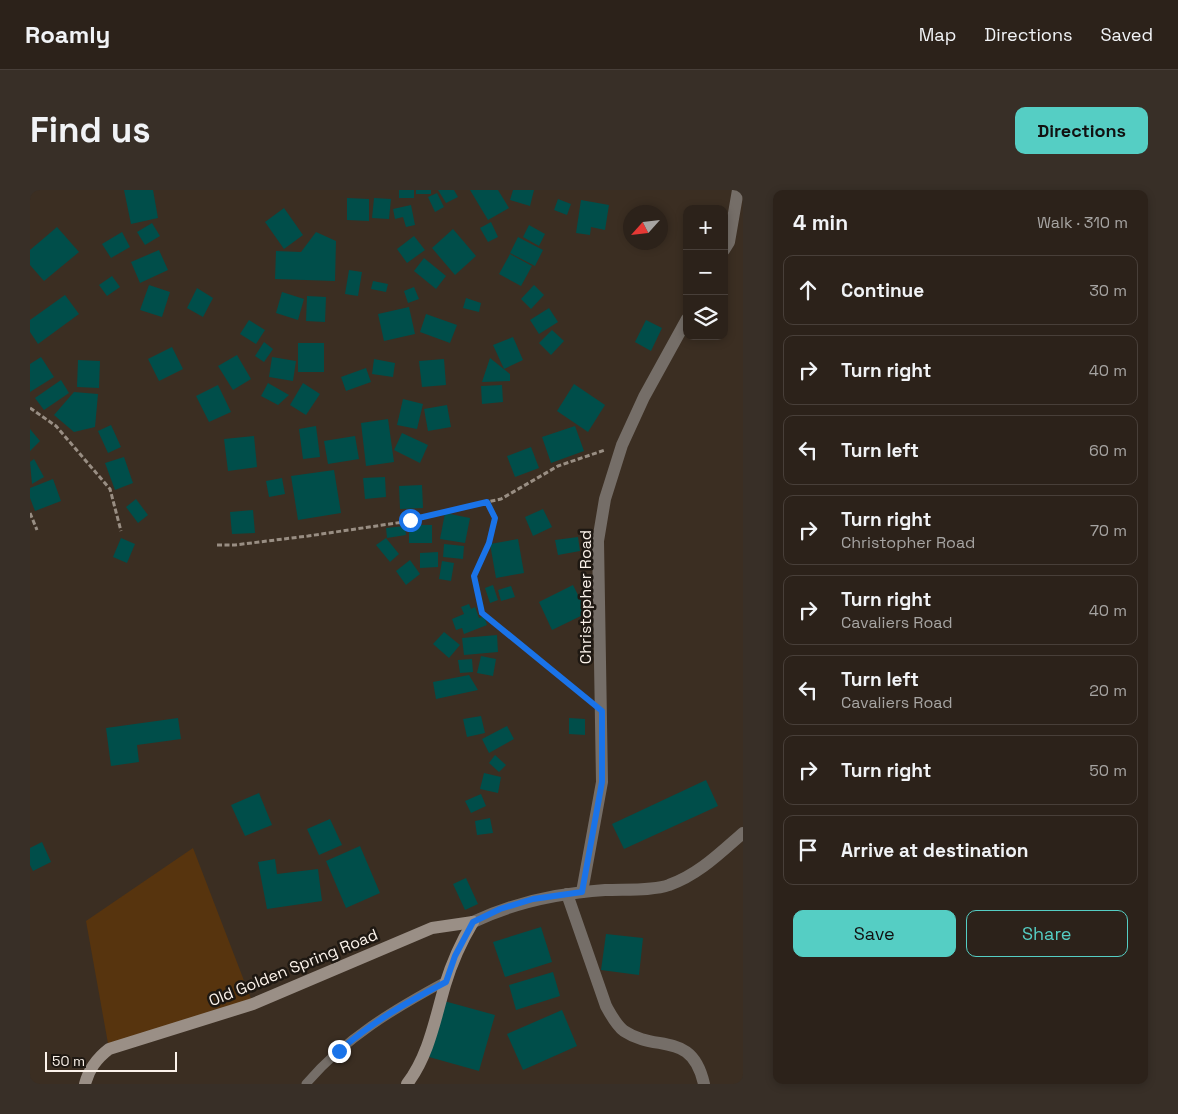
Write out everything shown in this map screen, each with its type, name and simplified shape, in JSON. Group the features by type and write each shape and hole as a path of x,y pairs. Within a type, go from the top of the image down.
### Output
{"main road":[{"path":"407,1084 414,1074 432,1036 455,956 473,922"},
{"name":"Old Golden Spring Road","path":"85,1084 88,1073 97,1059 108,1049 253,1004 432,928 473,922"}],"street":[{"path":"728,244 738,190"},
{"name":"Christopher Road","path":"582,892 602,782 598,541 606,499 622,445 644,396 683,326"},
{"path":"473,922 508,906 533,899 582,892 668,886 701,869 743,833"},
{"path":"567,894 606,1006 614,1021 623,1031 635,1036 668,1043 687,1051 696,1060 704,1084"}],"lane":[{"path":"306,1084 317,1071 362,1031 398,1006 446,982"}],"path":[{"path":"30,408 56,426 110,490 121,531"},
{"path":"217,545 280,540 391,524 501,499 558,466 622,445"},
{"path":"487,502 495,518 489,543 474,576 482,613 602,711"},
{"path":"30,513 37,530"}],"shaded area":[{"path":"193,848 253,1004 109,1049 86,921"}],"building":[{"path":"124,190 153,190 158,218 131,224"},
{"path":"399,190 414,190 414,198 399,198"},
{"path":"416,190 431,190 431,194 416,194"},
{"path":"438,190 454,190 458,197 446,203"},
{"path":"470,190 498,190 509,208 488,220"},
{"path":"513,190 534,190 530,206 510,200"},
{"path":"437,193 444,207 435,212 428,197"},
{"path":"347,198 369,199 369,221 347,220"},
{"path":"374,198 391,199 389,219 372,218"},
{"path":"558,199 571,204 567,215 554,210"},
{"path":"581,200 609,205 605,230 591,227 590,235 576,233"},
{"path":"411,205 415,225 406,227 403,217 395,219 393,209"},
{"path":"284,208 303,235 284,249 265,222"},
{"path":"491,222 498,237 488,242 480,228"},
{"path":"152,223 160,236 145,245 137,232"},
{"path":"529,225 545,234 539,246 523,237"},
{"path":"57,227 79,252 44,281 30,265 30,250"},
{"path":"453,229 476,256 455,275 432,248"},
{"path":"122,232 130,247 111,258 102,244"},
{"path":"316,232 336,241 335,281 275,279 276,251 301,252"},
{"path":"414,236 425,250 407,263 397,249"},
{"path":"518,237 543,250 535,266 510,253"},
{"path":"159,250 168,270 140,283 131,262"},
{"path":"510,254 532,266 521,286 499,274"},
{"path":"424,258 446,276 436,289 414,271"},
{"path":"349,270 362,272 358,296 345,294"},
{"path":"112,276 120,287 107,296 99,285"},
{"path":"373,281 388,284 386,292 371,289"},
{"path":"149,285 170,292 162,317 140,310"},
{"path":"534,285 544,295 531,309 521,299"},
{"path":"414,287 419,299 408,303 404,291"},
{"path":"197,288 213,298 203,317 187,308"},
{"path":"282,292 304,299 298,320 276,313"},
{"path":"65,295 79,314 38,344 30,332 30,320"},
{"path":"307,296 326,297 325,322 306,321"},
{"path":"466,298 481,303 479,312 463,308"},
{"path":"409,307 415,334 384,341 378,314"},
{"path":"549,308 558,322 539,334 530,320"},
{"path":"426,314 457,325 450,343 420,332"},
{"path":"249,320 265,330 256,344 240,334"},
{"path":"646,320 662,328 651,351 635,342"},
{"path":"552,330 564,341 551,355 539,343"},
{"path":"513,337 523,360 504,369 493,345"},
{"path":"264,342 273,349 264,362 255,356"},
{"path":"298,343 324,343 324,372 298,372"},
{"path":"172,347 183,369 159,381 148,359"},
{"path":"237,355 251,379 233,390 218,366"},
{"path":"41,357 54,377 30,392 30,364"},
{"path":"272,357 296,361 293,381 269,377"},
{"path":"490,358 510,374 510,381 482,382"},
{"path":"374,359 395,363 393,377 372,374"},
{"path":"444,359 446,385 422,387 419,361"},
{"path":"78,360 100,361 99,388 77,387"},
{"path":"366,368 371,382 346,391 341,377"},
{"path":"61,380 69,393 44,410 35,398"},
{"path":"268,383 289,395 278,405 261,396"},
{"path":"303,383 320,394 306,415 290,405"},
{"path":"574,384 605,405 588,432 557,411"},
{"path":"218,385 231,412 209,422 196,396"},
{"path":"502,385 503,402 482,404 481,386"},
{"path":"74,392 98,394 95,427 74,432 54,415"},
{"path":"403,399 423,404 417,429 397,425"},
{"path":"447,405 451,427 428,431 424,409"},
{"path":"388,419 394,462 366,466 361,423"},
{"path":"111,425 121,447 108,453 98,431"},
{"path":"316,426 320,457 303,459 299,429"},
{"path":"575,426 584,451 551,463 542,437"},
{"path":"30,429 40,441 30,451"},
{"path":"402,433 428,445 420,463 394,450"},
{"path":"254,436 257,467 228,471 224,439"},
{"path":"355,436 359,459 328,464 324,441"},
{"path":"531,447 539,468 515,477 507,456"},
{"path":"124,457 133,483 115,490 105,463"},
{"path":"34,459 44,477 32,484 30,462"},
{"path":"334,470 341,513 298,520 291,476"},
{"path":"385,477 386,497 365,499 363,478"},
{"path":"282,478 285,494 269,497 266,481"},
{"path":"53,479 61,501 35,511 30,498 30,488"},
{"path":"422,485 423,508 400,509 399,486"},
{"path":"136,499 148,515 138,523 126,507"},
{"path":"543,509 552,527 533,536 525,517"},
{"path":"253,510 255,533 232,534 230,512"},
{"path":"445,513 470,518 465,543 440,539"},
{"path":"409,525 432,525 432,543 409,543"},
{"path":"405,526 406,535 387,538 386,528"},
{"path":"578,537 580,551 558,555 555,540"},
{"path":"121,538 135,544 127,563 113,557"},
{"path":"386,538 399,554 390,562 376,545"},
{"path":"518,539 524,573 496,578 490,544"},
{"path":"444,544 464,546 463,559 443,557"},
{"path":"438,552 438,567 420,568 420,553"},
{"path":"410,560 420,574 406,585 396,571"},
{"path":"442,561 454,563 451,581 439,579"},
{"path":"493,585 498,600 490,603 485,588"},
{"path":"573,585 587,613 552,630 539,602"},
{"path":"511,586 515,597 501,601 498,590"},
{"path":"469,604 471,609 475,607 479,618 484,616 487,625 464,634 462,628 456,630 452,619 464,614 461,607"},
{"path":"444,632 460,645 449,658 433,644"},
{"path":"497,635 498,652 464,655 462,638"},
{"path":"481,656 496,659 493,676 477,673"},
{"path":"472,659 473,672 460,673 458,660"},
{"path":"469,675 478,690 436,699 433,682"},
{"path":"481,716 485,733 467,737 463,719"},
{"path":"178,718 181,739 137,745 139,762 111,766 106,728"},
{"path":"569,718 585,719 585,735 569,734"},
{"path":"507,726 514,739 489,753 482,739"},
{"path":"495,755 506,765 499,772 489,763"},
{"path":"484,773 501,777 498,793 480,789"},
{"path":"706,780 718,806 624,849 612,824"},
{"path":"259,793 272,825 245,836 231,805"},
{"path":"481,794 486,806 471,813 465,801"},
{"path":"490,818 493,833 477,835 475,821"},
{"path":"330,819 342,845 319,855 307,829"},
{"path":"42,842 51,862 33,871 30,865 30,848"},
{"path":"360,846 380,893 346,908 326,861"},
{"path":"275,859 277,874 318,869 322,901 267,909 258,862"},
{"path":"466,878 478,904 465,910 453,884"},
{"path":"541,927 552,962 505,977 493,942"},
{"path":"606,934 643,938 639,975 601,970"},
{"path":"553,972 560,996 516,1010 509,985"},
{"path":"444,1001 495,1015 479,1071 429,1057"},
{"path":"562,1010 577,1046 523,1070 507,1034"}],"route":[{"path":"339,1051 362,1031 398,1006 446,982 455,956 473,922 500,909 533,899 582,892 602,782 602,711 482,613 474,576 489,543 495,518 487,502 410,520"}]}
